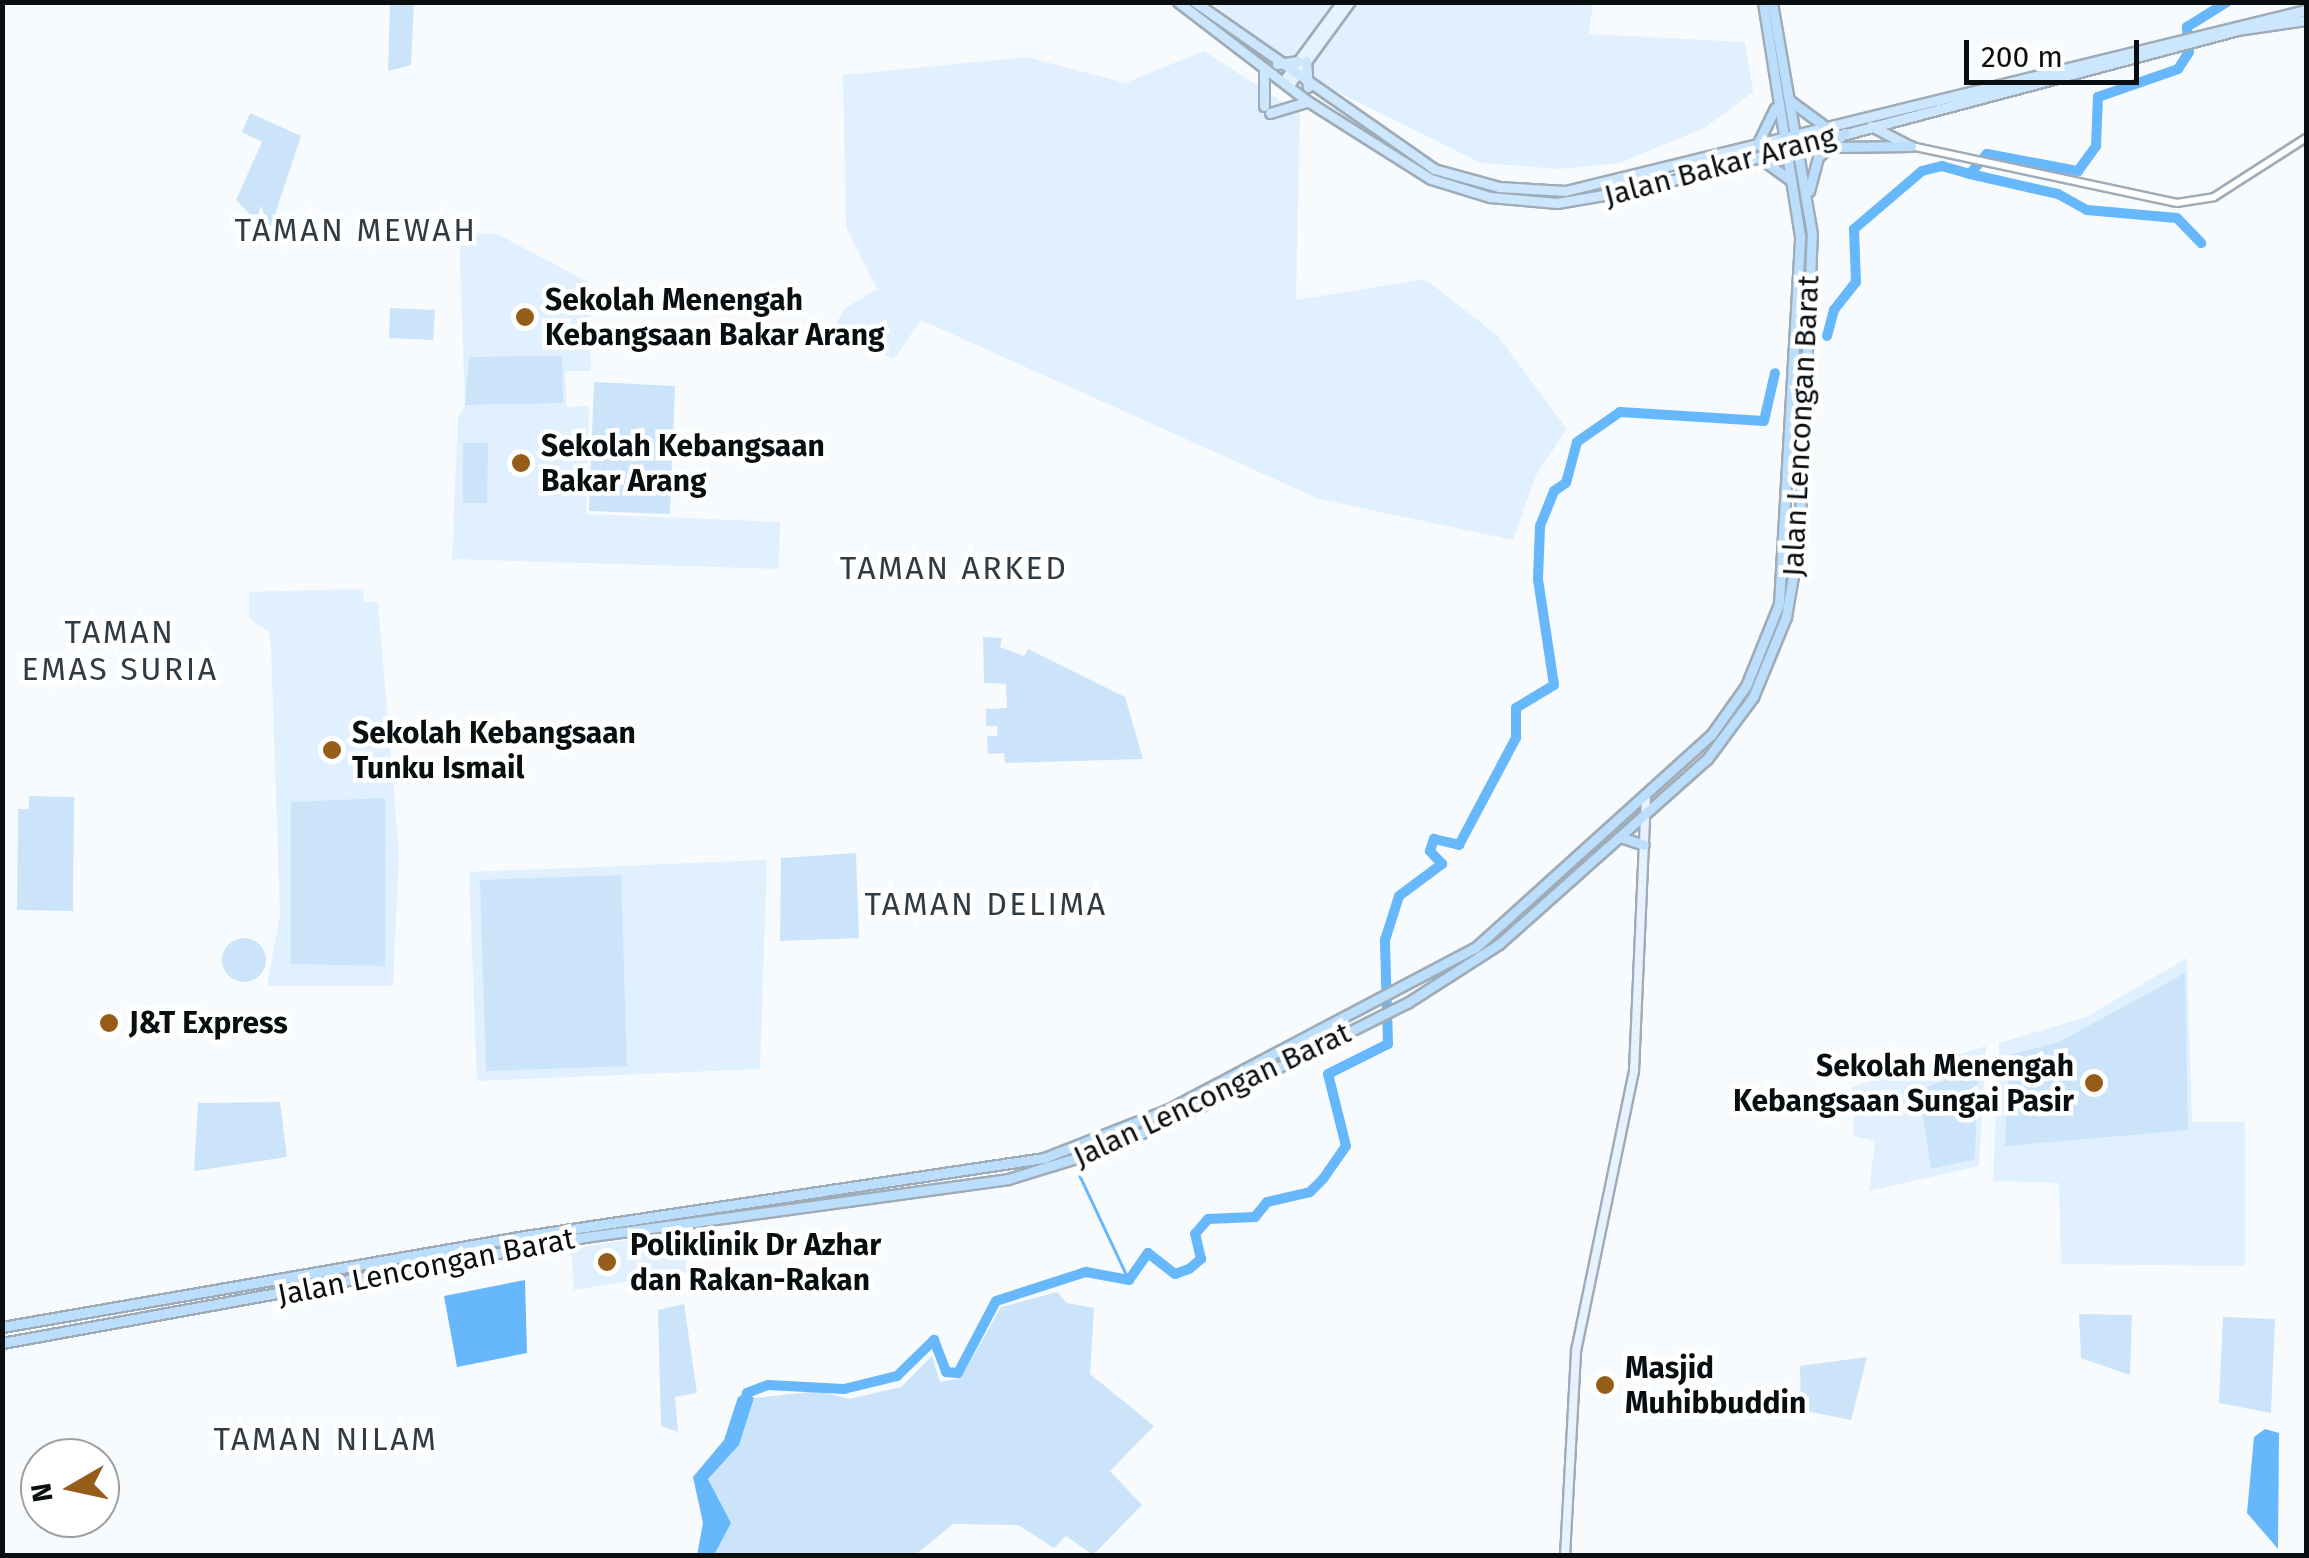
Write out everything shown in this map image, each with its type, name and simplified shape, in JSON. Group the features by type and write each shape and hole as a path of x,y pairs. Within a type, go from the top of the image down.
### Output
{"highway":[{"path":"1763,2 1782,99 1823,125"},
{"path":"1756,145 1782,99 1772,2"},
{"name":"Jalan Lencongan Barat","path":"2,1342 585,1237 1008,1179 1144,1133 1404,998 1499,944 1727,735 1753,697 1786,617 1798,540 1810,221 1794,134 1782,99"},
{"name":"Jalan Lencongan Barat","path":"1404,998 1496,932 1646,799 1727,715 1779,604 1800,236 1783,138 1782,99"},
{"path":"1810,221 1810,177 1824,150 1845,133"},
{"path":"1824,150 1861,142 1911,146"},
{"path":"1760,158 1792,186"},
{"path":"1618,838 1644,845"},
{"name":"Jalan Lencongan Barat","path":"2,1327 525,1236 1010,1166 1109,1136 1378,1011"}],"main road":[{"name":"Jalan Bakar Arang","path":"1178,2 1263,69 1308,87 1434,169 1526,191 1605,186 1823,125 2176,42"},
{"name":"Jalan Bakar Arang","path":"1195,2 1274,64 1310,102 1431,178 1520,202 1588,200 1760,158 2176,42 2306,10"},
{"path":"1289,81 1342,2"},
{"path":"1274,64 1302,61 1351,2"},
{"name":"Jalan Bakar Arang","path":"2203,35 2306,20"},
{"path":"1302,61 1308,87"},
{"path":"1263,69 1267,109 1310,102"},
{"path":"1906,116 1900,136 1911,146"},
{"path":"1871,126 1911,146"},
{"path":"1566,1556 1576,1351 1634,1070 1646,799"}],"street":[{"path":"1911,146 2191,202 2214,197 2306,138"}],"shaded area":[{"path":"390,3 414,3 411,65 388,71"},
{"path":"1212,3 1593,3 1589,34 1745,42 1753,92 1706,127 1620,163 1558,169 1481,163 1307,77"},
{"path":"1204,51 1300,113 1296,300 1425,279 1498,336 1567,429 1536,475 1513,540 1319,499 921,320 894,359 832,332 844,309 877,289 846,227 843,75 1027,57 1125,83"},
{"path":"250,113 301,136 271,226 260,225 236,200 262,142 242,132"},
{"path":"459,232 497,234 590,283 591,371 565,371 567,407 589,406 586,514 780,522 779,569 452,559 458,418 465,405"},
{"path":"390,308 435,310 433,340 389,338"},
{"path":"562,356 563,403 465,405 469,357"},
{"path":"594,382 675,386 670,514 589,511"},
{"path":"463,443 488,443 487,503 463,503"},
{"name":"Sekolah Kebangsaan Tunku Ismail","path":"363,589 364,602 378,602 399,853 393,986 267,986 280,915 271,647 269,632 249,618 249,592"},
{"path":"983,637 1002,638 1000,647 1024,656 1028,649 1125,697 1143,759 1005,763 1004,753 988,754 987,736 997,736 998,726 986,726 986,709 1007,708 1006,684 984,683"},
{"path":"29,796 74,797 73,911 17,910 18,809 29,809"},
{"path":"385,798 385,966 291,964 291,802"},
{"path":"856,853 859,938 780,941 781,858"},
{"path":"767,860 760,1069 477,1081 469,872"},
{"path":"621,875 627,1066 486,1071 480,880"},
{"path":"244,938 260,944 266,960 260,976 244,982 228,976 222,960 228,944"},
{"name":"Sekolah Menengah Kebangsaan Sungai Pasir","path":"2187,958 2192,1122 2245,1122 2245,1266 2061,1264 2059,1183 1993,1181 1999,1043 2086,1017"},
{"path":"2185,973 2188,1130 2005,1146 2009,1055 2059,1042"},
{"path":"1986,1046 1979,1166 1869,1191 1875,1141 1854,1136 1852,1087"},
{"path":"1978,1065 1975,1159 1931,1169 1919,1091"},
{"path":"280,1102 287,1157 194,1171 198,1103"},
{"path":"682,1231 687,1272 574,1290 571,1249"},
{"path":"1057,1292 1067,1303 1094,1308 1090,1374 1154,1426 1110,1471 1142,1505 1093,1555 1066,1536 1054,1548 1018,1525 953,1524 915,1555 714,1555 731,1523 708,1479 739,1445 754,1398 819,1391 849,1399 901,1387 932,1356 940,1382 961,1378 1001,1307"},
{"path":"684,1304 697,1393 675,1397 678,1432 661,1426 658,1310"},
{"path":"2079,1314 2132,1315 2130,1375 2081,1358"},
{"path":"2223,1317 2275,1319 2271,1413 2219,1403"},
{"path":"1867,1357 1851,1420 1801,1410 1800,1366"}],"water":[{"path":"525,1280 527,1353 457,1367 444,1296"},
{"path":"747,1393 754,1398 739,1445 708,1479 731,1523 714,1555 697,1555 703,1523 693,1477 724,1440 738,1397"},
{"path":"2265,1429 2279,1433 2278,1549 2247,1513 2254,1437"}],"waterway":[{"path":"1827,336 1834,310 1856,282 1854,229 1922,171 1942,166 1970,174 1987,154 2078,171 2096,146 2098,97 2178,69 2189,52 2187,27 2227,2"},
{"path":"1970,174 2058,194 2087,210 2177,218 2201,243"},
{"path":"744,1403 747,1393 768,1385 844,1389 897,1376 934,1340 946,1372 958,1373 996,1301 1086,1272 1129,1280 1148,1253 1175,1274 1201,1259 1195,1234 1208,1219 1255,1217 1267,1202 1310,1192 1346,1146 1328,1074 1388,1044 1385,940 1399,896 1442,864 1430,851 1434,839 1459,845 1516,738 1516,708 1554,685 1538,579 1540,526 1554,491 1566,483 1577,442 1620,412 1764,421 1775,373"},
{"path":"1080,1176 1129,1280"}],"place":[{"name":"Sekolah Menengah Kebangsaan Bakar Arang","path":"525,317"},
{"name":"Sekolah Kebangsaan Bakar Arang","path":"521,463"},
{"name":"Sekolah Kebangsaan Tunku Ismail","path":"332,750"},
{"name":"J&T Express","path":"109,1023"},
{"name":"Sekolah Menengah Kebangsaan Sungai Pasir","path":"2094,1083"},
{"name":"Poliklinik Dr Azhar dan Rakan-Rakan","path":"607,1262"},
{"name":"Masjid Muhibbuddin","path":"1605,1385"}],"district":[{"name":"TAMAN MEWAH","path":"356,230"},
{"name":"TAMAN ARKED","path":"954,568"},
{"name":"TAMAN EMAS SURIA","path":"120,652"},
{"name":"TAMAN DELIMA","path":"986,904"},
{"name":"TAMAN NILAM","path":"326,1439"}]}
